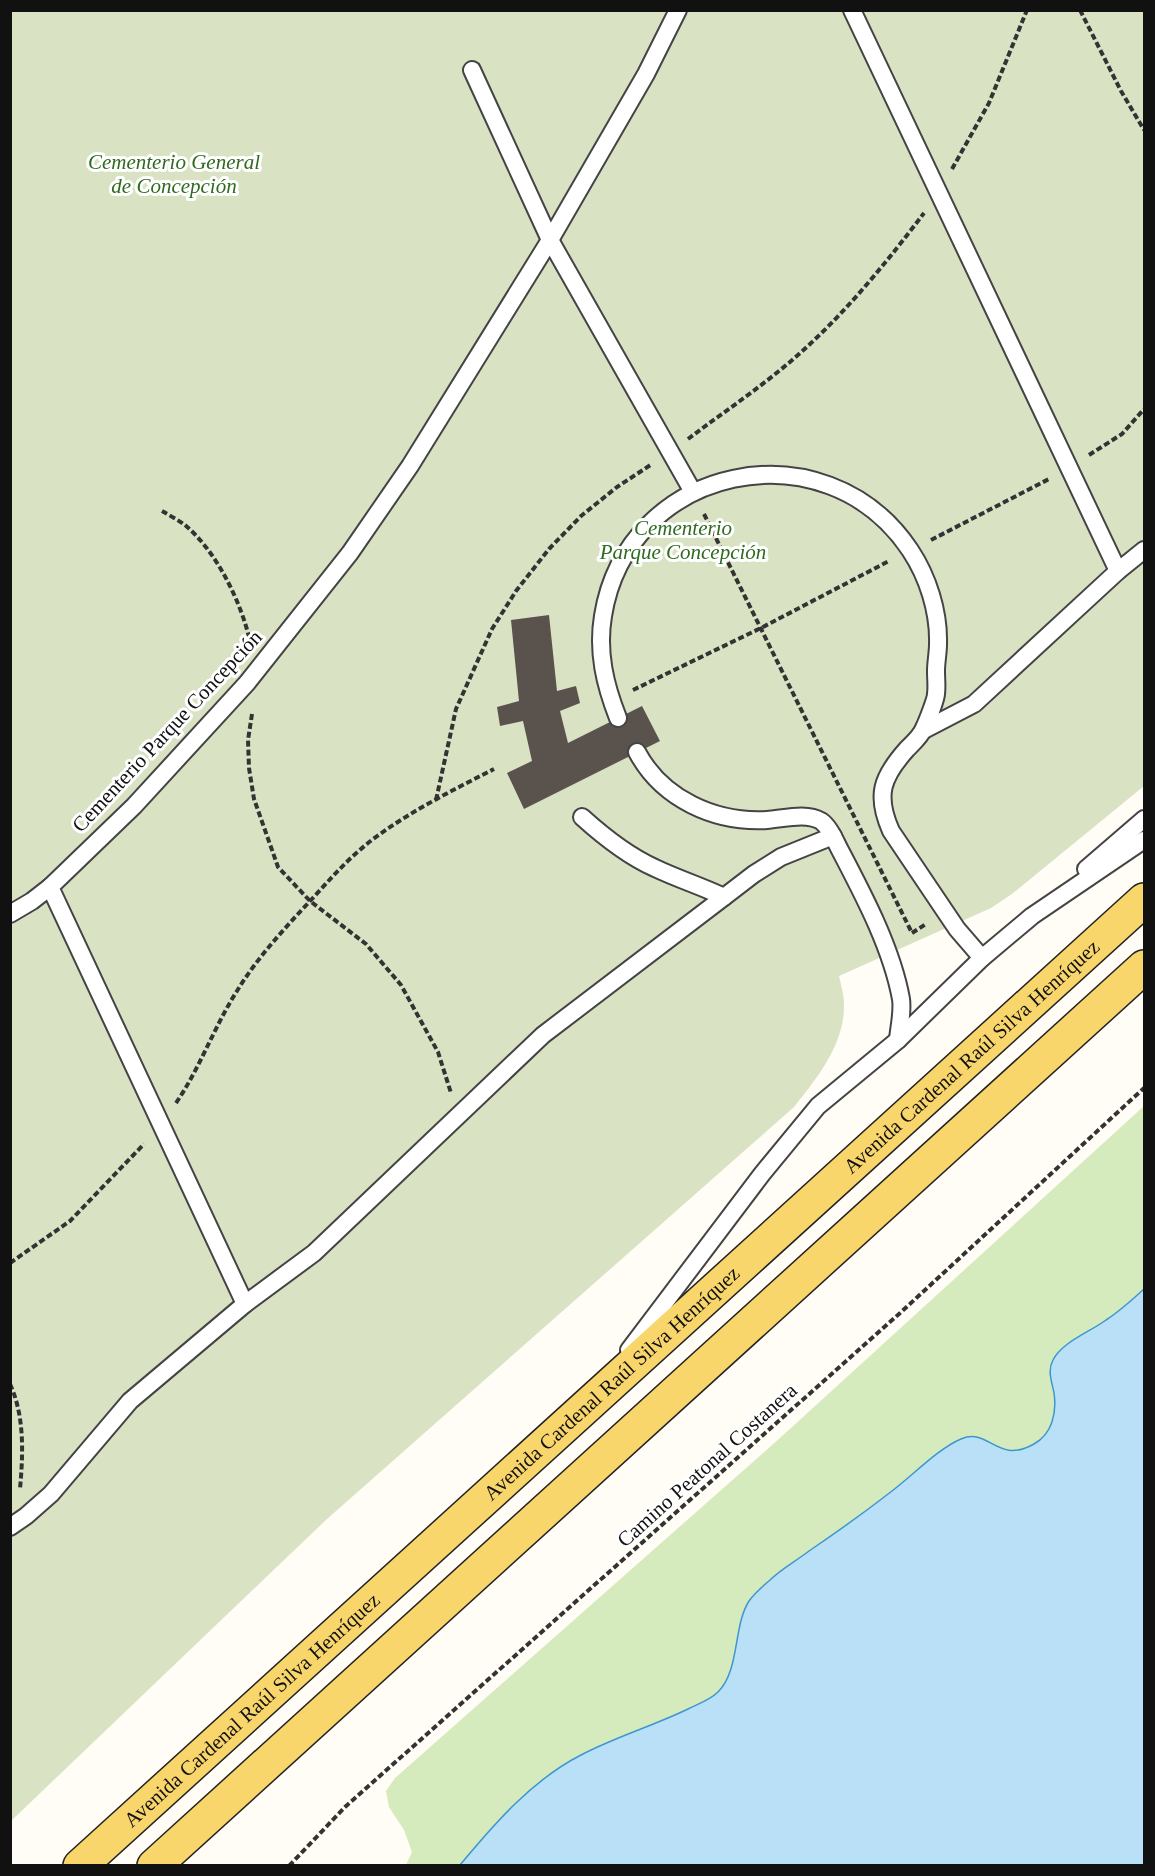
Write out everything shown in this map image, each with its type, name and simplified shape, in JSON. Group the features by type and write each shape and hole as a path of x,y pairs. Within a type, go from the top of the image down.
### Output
{"main road":[{"name":"Avenida Cardenal Raúl Silva Henríquez","path":"81,1866 1144,900"},
{"path":"154,1866 1144,967"}],"lane":[{"name":"Cementerio Parque Concepción","path":"10,914 33,901 50,887 134,806 256,672 350,553 410,466 550,240 646,74 678,10"},
{"path":"852,10 1118,571"},
{"path":"472,70 550,240 693,492"},
{"path":"618,718 602,665 601,640 603,616 609,591 628,551 643,531 670,506 693,492 715,483 751,475 772,474 814,480 861,501 877,512 894,529 910,550 930,592 937,619 936,696 924,730"},
{"path":"982,958 946,912 891,831 883,802 883,788 887,776 892,766 924,730 974,704 1118,571 1144,550"},
{"path":"637,753 645,767 666,788 698,809 735,819 756,821 788,817 821,821 833,836 860,889 885,948 901,1001 897,1040"},
{"path":"582,817 600,834 653,868 724,897"},
{"path":"583,1409 787,1141 818,1106 897,1040 982,958 1144,819"},
{"path":"10,1527 51,1494 130,1401 245,1304 314,1253 543,1035 754,874 781,857 833,836"},
{"path":"1032,916 1144,840"},
{"path":"50,887 245,1304"}],"path":[{"path":"435,800 456,709 492,629 516,591 549,549 581,516 617,487 671,453 729,410 810,345 874,274 939,193 989,103 1027,10"},
{"path":"1080,10 1121,91 1144,130"},
{"path":"611,701 761,628 1026,492 1122,434 1144,409"},
{"path":"693,492 912,933"},
{"path":"162,511 185,525 226,575 242,613 256,672 256,691 248,740 249,768 254,799 278,867 310,901 366,944 401,985 438,1052 458,1116"},
{"path":"10,1263 70,1221 114,1178 161,1125 187,1087 237,990 276,936 344,863 379,834 435,800 494,769"},
{"path":"885,948 946,912"},
{"name":"Camino Peatonal Costanera","path":"289,1866 345,1807 890,1322 1144,1088"},
{"path":"10,1384 20,1418 23,1447 19,1494"}],"green space":[{"name":"Cementerio Parque Concepción","path":"11,11 1144,11 1144,786 1012,894 991,908 839,976 844,1004 840,1033 828,1060 794,1107 327,1519 11,1821"},
{"path":"1144,1106 1144,1865 406,1865 412,1852 404,1830 389,1807 386,1791 395,1778 780,1438"}],"water":[{"path":"1144,1289 1144,1865 460,1865 515,1804 563,1765 715,1695 725,1683 730,1672 740,1623 753,1596 779,1572 872,1507 944,1449 961,1439 971,1437 1011,1450 1021,1449 1040,1440 1049,1429 1054,1415 1055,1401 1050,1368 1057,1354 1116,1313"}],"building":[{"path":"549,615 557,691 576,686 580,703 560,711 568,743 642,706 660,741 524,809 507,773 532,761 523,721 500,726 497,707 519,701 511,620"}],"park label":[{"name":"Cementerio General de Concepción","path":"174,174"}]}
